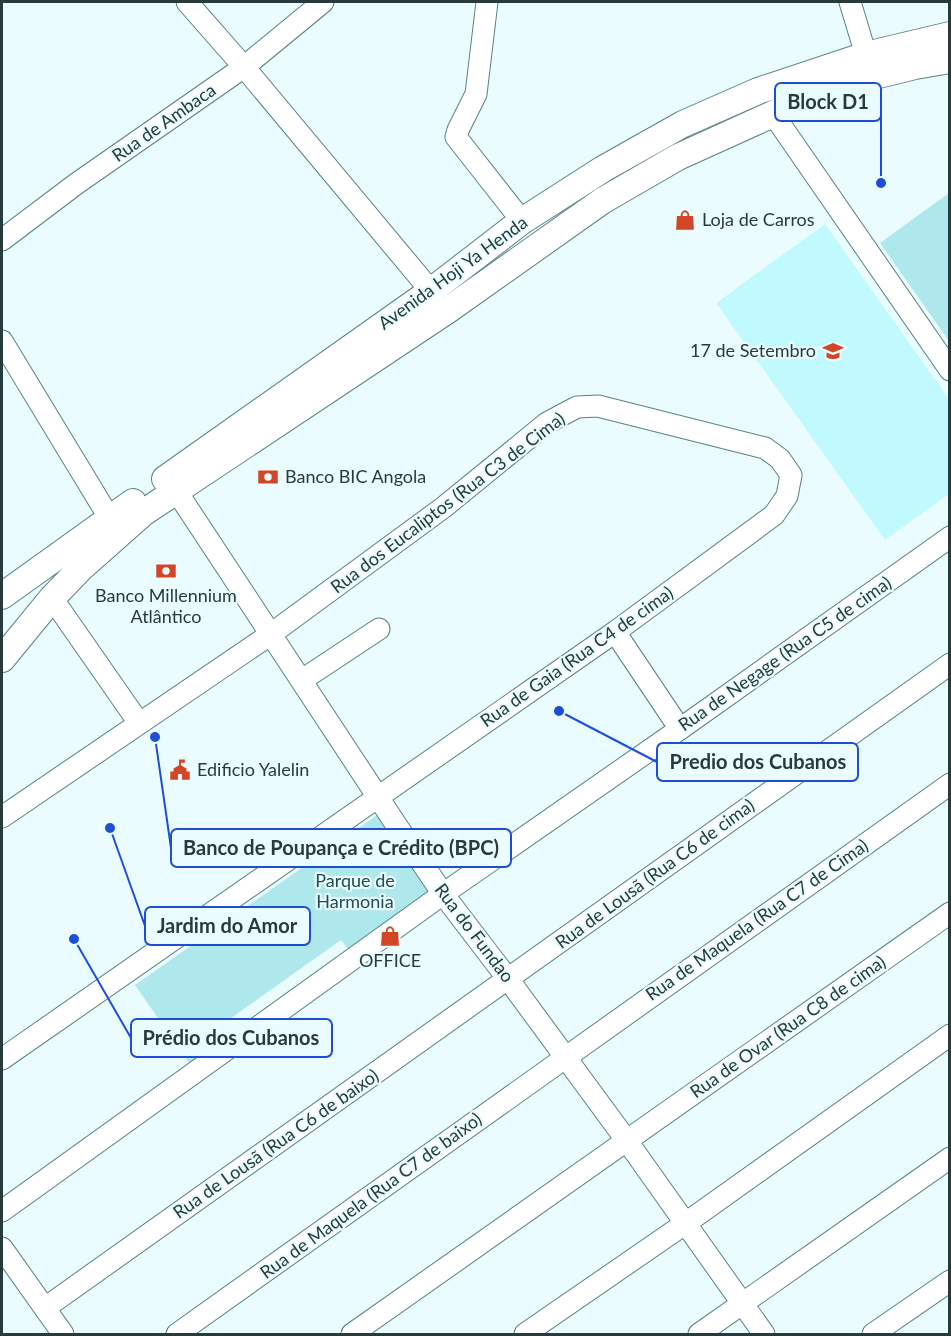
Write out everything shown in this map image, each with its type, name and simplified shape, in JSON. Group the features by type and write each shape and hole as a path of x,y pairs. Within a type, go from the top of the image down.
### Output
{"main road":[{"name":"Avenida Hoji Ya Henda","path":"2,596 431,291 522,221 603,169 683,124 758,90 866,55 950,35"},
{"path":"2,659 52,597 143,513 448,310 602,201 678,157 808,96 862,79 950,60"}],"street":[{"path":"187,2 431,291"},
{"name":"Rua de Ambaca","path":"2,240 76,184 244,67 323,2"},
{"path":"487,2 476,94 456,137 522,221"},
{"path":"850,2 866,55"},
{"path":"773,114 950,370"},
{"path":"2,341 110,519"},
{"name":"Rua dos Eucaliptos (Rua C3 de Cima)","path":"272,634 444,507 547,423 577,408 598,406 765,447 780,459 791,475 787,496 774,515"},
{"name":"Rua do Fundao","path":"177,492 443,894 627,1141 764,1335"},
{"name":"Rua de Gaia (Rua C4 de cima)","path":"2,1059 615,632 774,515"},
{"name":"Rua de Negage (Rua C5 de cima)","path":"2,1211 443,894 950,537"},
{"path":"52,597 139,723"},
{"path":"302,680 379,629"},
{"path":"615,632 680,729"},
{"path":"2,818 272,634"},
{"name":"Rua de Lousã (Rua C6 de cima)","path":"508,979 950,664"},
{"name":"Rua de Maquela (Rua C7 de Cima)","path":"565,1057 950,784"},
{"name":"Rua de Ovar (Rua C8 de cima)","path":"352,1335 950,913"},
{"name":"Rua de Lousã (Rua C6 de baixo)","path":"45,1308 508,979"},
{"path":"525,1335 949,1036"},
{"name":"Rua de Maquela (Rua C7 de baixo)","path":"177,1335 565,1057"},
{"path":"699,1335 950,1158"},
{"path":"2,1248 63,1335"},
{"path":"873,1335 950,1281"}],"shaded area":[{"name":"17 de Setembro","path":"825,224 949,399 949,494 885,540 716,303"}],"green space":[{"path":"949,193 949,341 880,243"},
{"name":"Parque de Harmonia","path":"380,813 436,894 352,954 341,940 217,1028 212,1051 191,1066 135,985"}],"place":[{"name":"Block D1","path":"881,183"},
{"name":"Loja de Carros","path":"685,220"},
{"name":"17 de Setembro","path":"833,351"},
{"name":"Banco BIC Angola","path":"268,477"},
{"name":"Banco Millennium Atlântico","path":"166,571"},
{"name":"Predio dos Cubanos","path":"559,711"},
{"name":"Banco de Poupança e Crédito (BPC)","path":"155,737"},
{"name":"Edificio Yalelin","path":"180,770"},
{"name":"Jardim do Amor","path":"110,828"},
{"name":"OFFICE","path":"390,936"},
{"name":"Prédio dos Cubanos","path":"74,939"}]}
